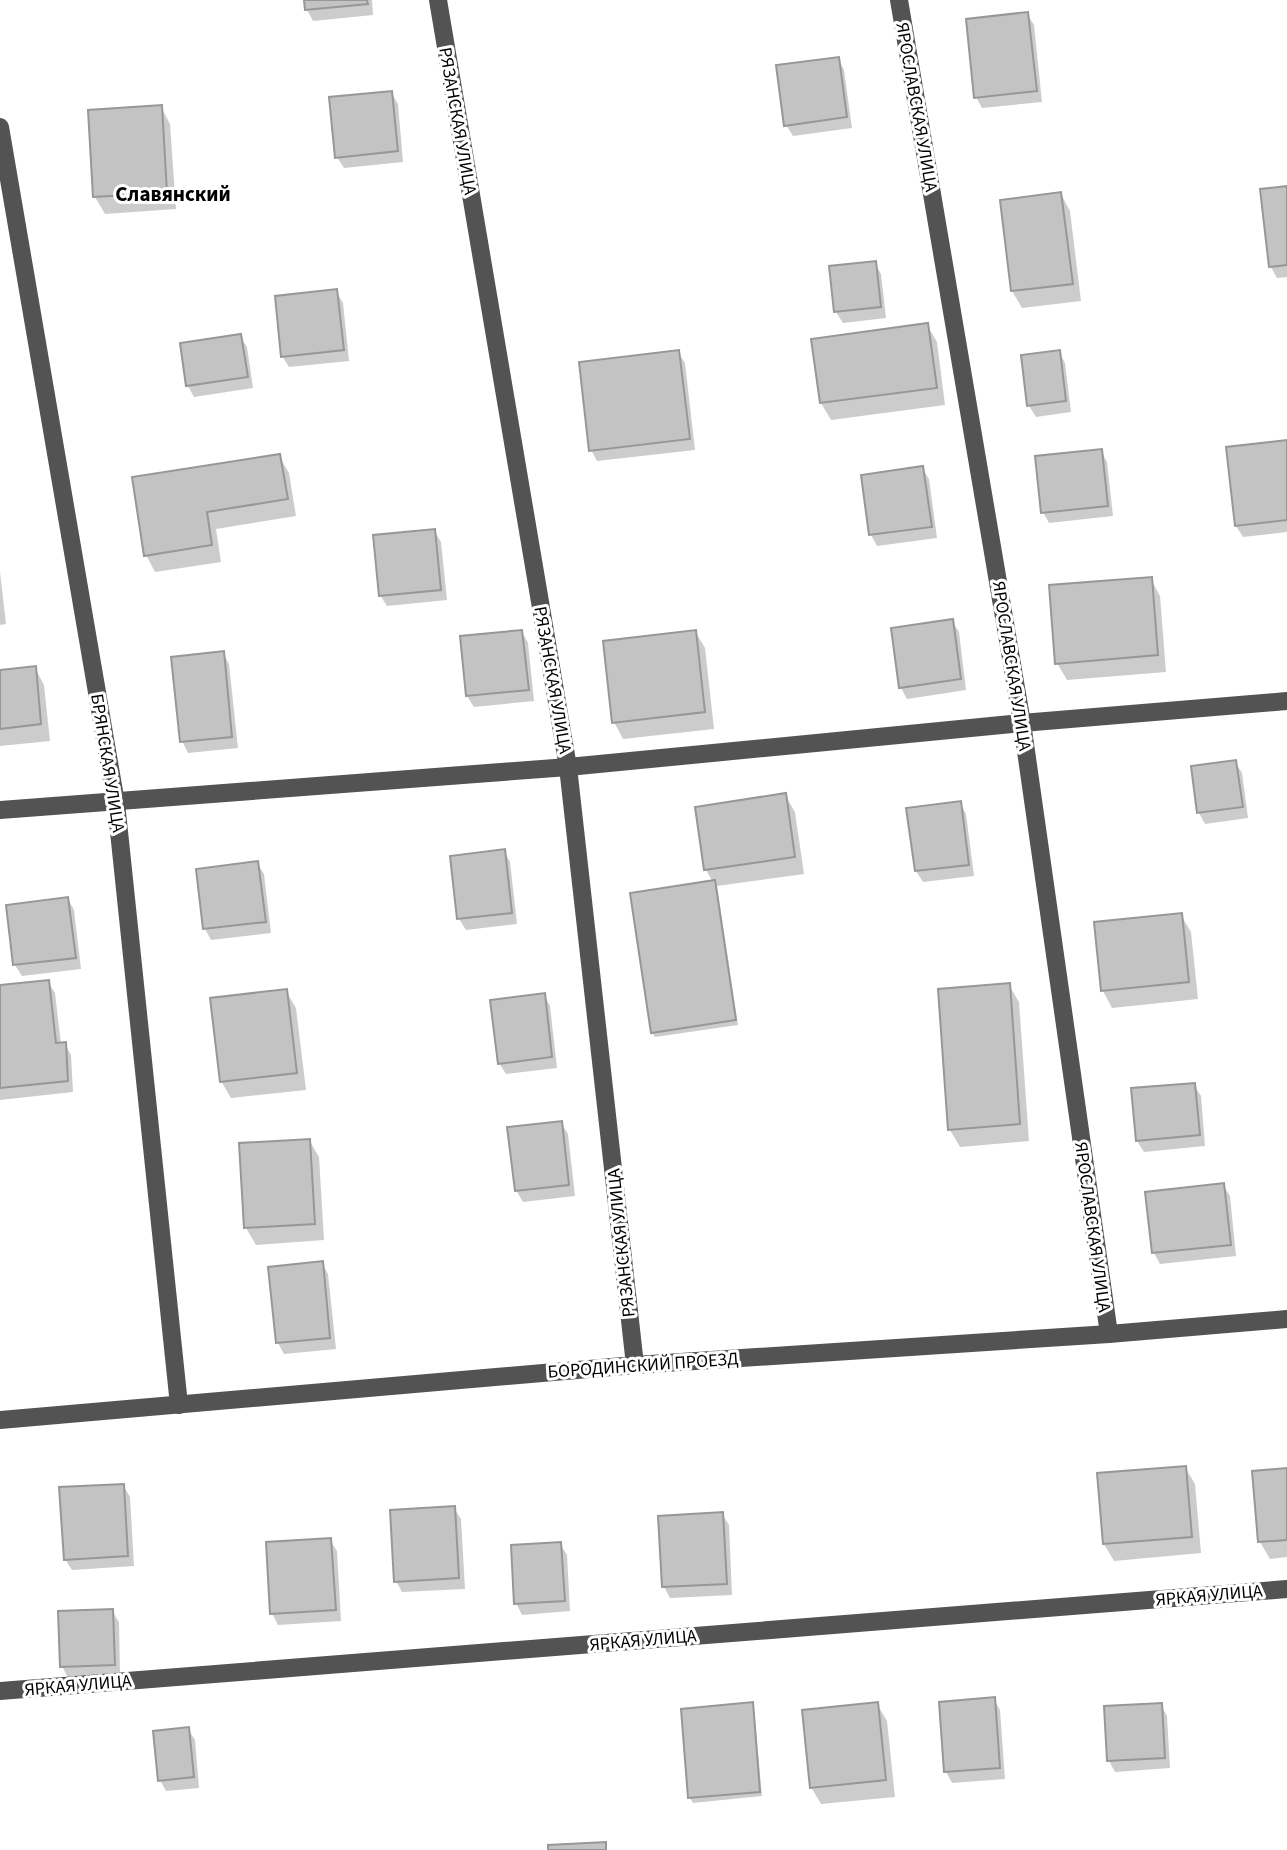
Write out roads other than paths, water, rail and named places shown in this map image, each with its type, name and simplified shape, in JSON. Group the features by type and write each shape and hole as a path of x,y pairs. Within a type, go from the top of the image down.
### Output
{"street":[{"name":"РЯЗАНСКАЯ УЛИЦА","path":"438,0 568,767 635,1365"},
{"name":"ЯРОСЛАВСКАЯ УЛИЦА","path":"900,0 1022,723 1109,1334"},
{"name":"БРЯНСКАЯ УЛИЦА","path":"0,127 116,803 178,1405"},
{"path":"0,810 568,767 1022,723 1287,701"},
{"name":"БОРОДИНСКИЙ ПРОЕЗД","path":"0,1420 635,1365 1109,1334 1287,1319"},
{"name":"ЯРКАЯ УЛИЦА","path":"0,1691 1287,1589"}],"district":[{"name":"Славянский","path":"173,194"}]}
